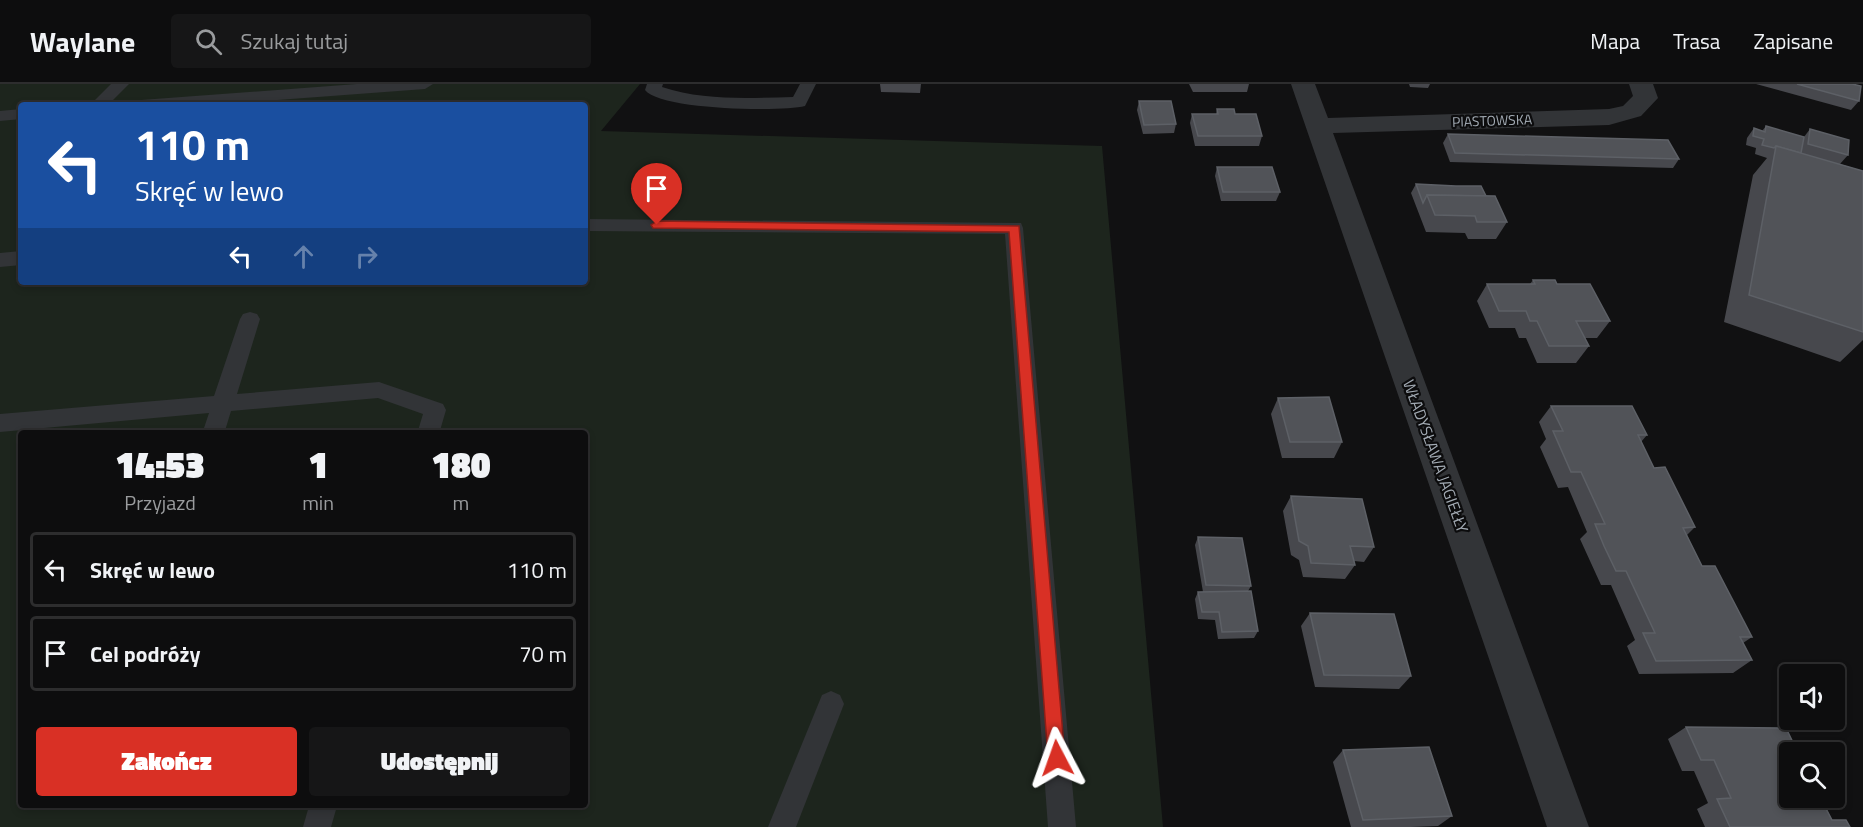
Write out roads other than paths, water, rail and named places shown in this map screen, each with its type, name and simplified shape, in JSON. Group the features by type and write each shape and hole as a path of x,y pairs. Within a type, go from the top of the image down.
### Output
{"street":[{"name":"WŁADYSŁAWA JAGIEŁŁY","path":"1303,84 1568,827"},
{"name":"PIASTOWSKA","path":"1318,126 1609,117 1632,111 1646,98 1641,84"}],"lane":[{"path":"101,102 121,84"},
{"path":"173,102 331,87 425,84"},
{"path":"656,84 653,90 675,98 766,103 799,102 808,84"},
{"path":"0,116 18,114"},
{"path":"588,225 1014,228 1062,827"},
{"path":"0,260 18,258"},
{"path":"215,430 250,319"},
{"path":"0,423 379,390 435,410 429,430"},
{"path":"782,827 831,704"},
{"path":"317,827 322,808"}]}
